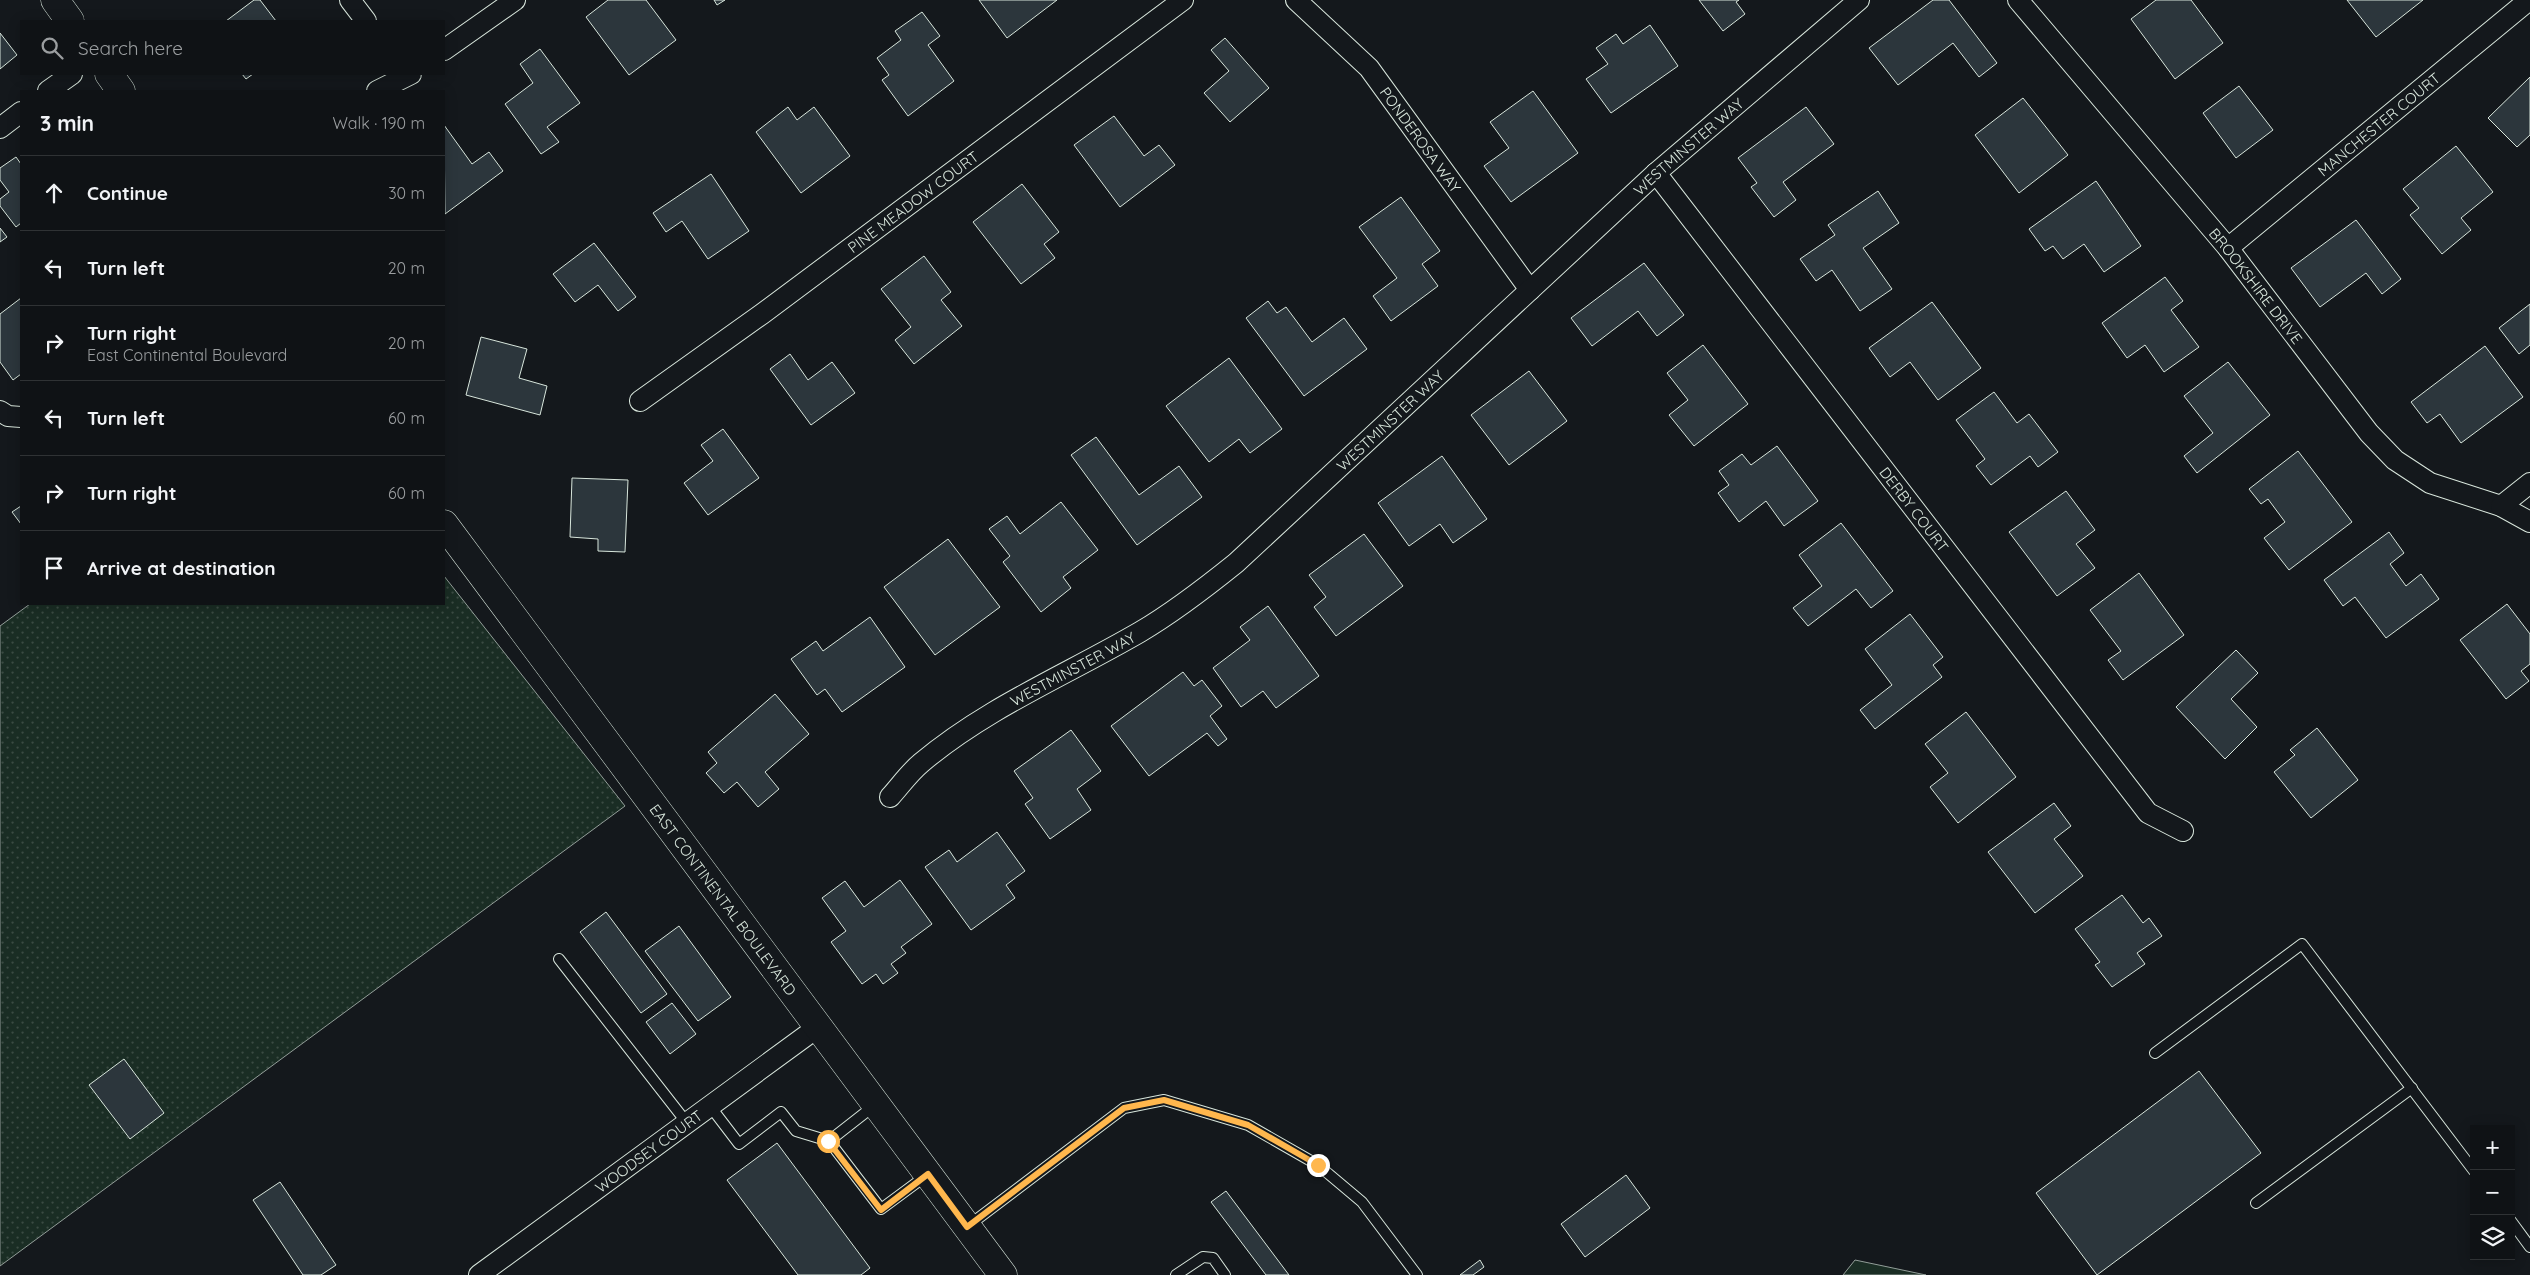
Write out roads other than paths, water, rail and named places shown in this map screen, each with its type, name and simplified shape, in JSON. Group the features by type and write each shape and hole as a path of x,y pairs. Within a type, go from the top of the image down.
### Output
{"main road":[{"path":"55,0 69,20"},
{"path":"109,75 120,90"},
{"name":"EAST CONTINENTAL BOULEVARD","path":"445,525 1003,1275"}],"street":[{"path":"350,0 365,20"},
{"path":"445,49 515,0"},
{"name":"PINE MEADOW COURT","path":"640,401 770,308 1183,0"},
{"name":"PONDEROSA WAY","path":"1296,0 1369,68 1530,290"},
{"name":"WESTMINSTER WAY","path":"890,798 919,764 955,738 1006,704 1140,632 1195,596 1229,569 1656,173 1859,0"},
{"name":"BROOKSHIRE DRIVE","path":"2018,0 2228,248 2369,433 2395,460 2430,483 2501,506 2530,522"},
{"name":"MANCHESTER COURT","path":"2228,248 2529,0"},
{"path":"49,90 71,75"},
{"path":"379,90 407,75"},
{"path":"0,128 20,113"},
{"name":"DERBY COURT","path":"1656,173 2148,813 2183,831"},
{"path":"0,411 8,416 20,417"},
{"path":"2501,506 2530,483"},
{"name":"WOODSEY COURT","path":"479,1275 818,1027"}],"lane":[{"path":"2155,1053 2302,944 2473,1170"},
{"path":"560,959 687,1122"},
{"path":"2256,1204 2412,1088"},
{"path":"967,1227 1124,1108 1164,1100 1248,1125 1318,1165 1362,1202 1417,1275"},
{"path":"828,1141 876,1104"},
{"path":"710,1106 738,1144 781,1112 796,1131 828,1141 881,1210 928,1174"},
{"path":"2515,1226 2530,1247"},
{"path":"1176,1275 1203,1257 1213,1258 1225,1275"}]}
